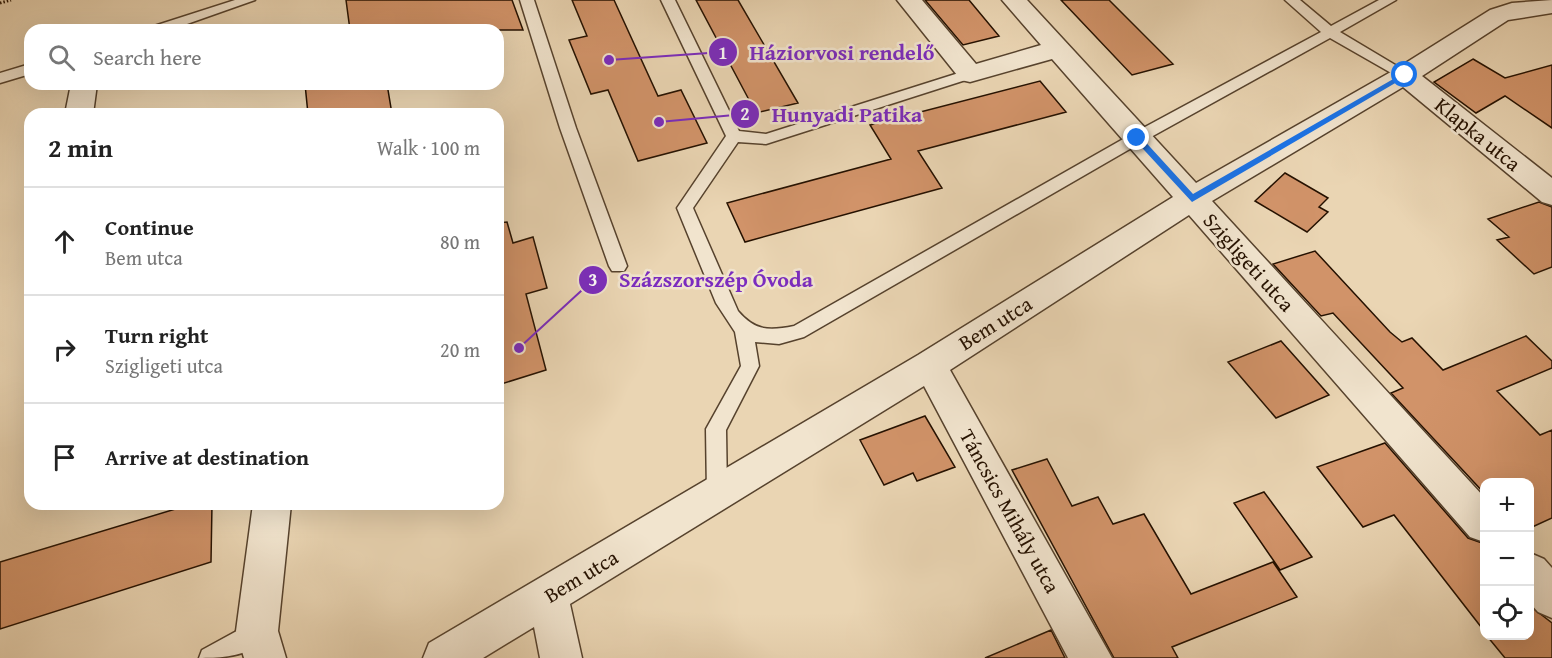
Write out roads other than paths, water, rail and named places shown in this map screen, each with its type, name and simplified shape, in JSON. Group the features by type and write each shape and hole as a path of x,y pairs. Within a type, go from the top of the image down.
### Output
{"street":[{"path":"909,0 970,74 1058,49"},
{"name":"Szigligeti utca","path":"1014,0 1480,518"},
{"name":"Bem utca","path":"444,658 930,365 1192,199 1405,75 1499,15 1512,10 1552,6"},
{"name":"Klapka utca","path":"1405,75 1552,194"},
{"path":"80,108 83,90"},
{"name":"Táncsics Mihály utca","path":"930,365 1091,658"},
{"path":"261,645 272,510"},
{"path":"1534,578 1552,598"},
{"path":"548,596 561,658"}],"lane":[{"path":"174,24 248,0"},
{"path":"527,0 568,128 618,266"},
{"path":"668,0 734,136"},
{"path":"1292,0 1331,33 1405,75"},
{"path":"734,136 685,208 731,318 744,330 763,336 776,337 798,332 1137,138 1389,0"},
{"path":"0,78 24,71"},
{"path":"734,136 766,138 970,74"},
{"path":"717,494 716,429 750,366 744,330"},
{"path":"210,658 261,645"}],"place":[{"name":"Háziorvosi rendelő","path":"609,60"},
{"name":"Hunyadi Patika","path":"659,122"},
{"name":"Százszorszép Óvoda","path":"519,348"}]}
